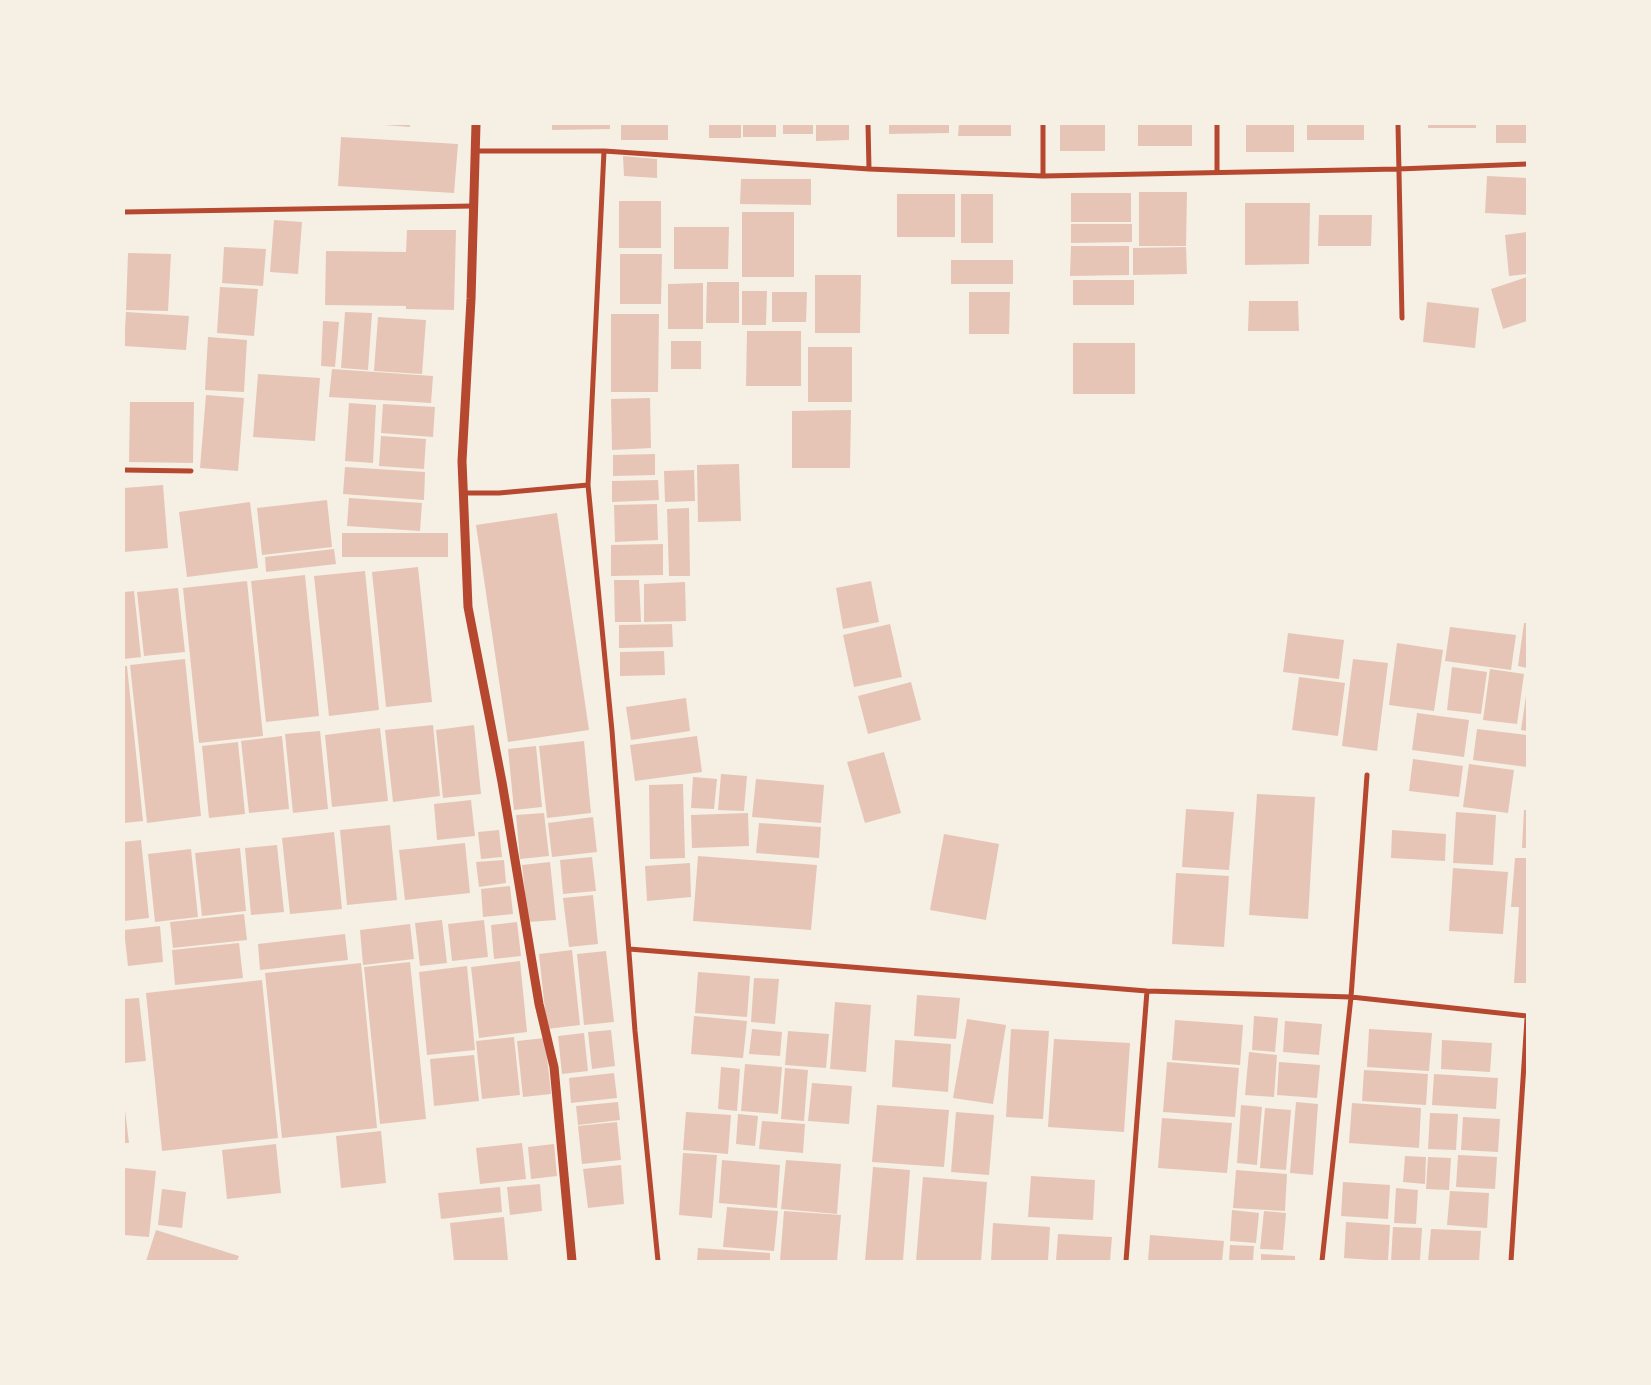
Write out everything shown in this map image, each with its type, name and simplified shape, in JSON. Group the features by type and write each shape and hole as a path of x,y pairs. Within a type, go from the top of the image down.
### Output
{"street":[{"path":"476,124 462,461 468,608 502,782 539,1004 554,1067 572,1261"},
{"path":"868,124 869,169"},
{"path":"1043,124 1043,176"},
{"path":"1217,124 1217,172"},
{"path":"1398,124 1402,318"},
{"path":"475,151 604,151 869,169 1043,176 1398,169 1527,164"},
{"path":"604,151 588,485 612,731 636,1040 658,1261"},
{"path":"124,212 473,206"},
{"path":"124,470 191,471"},
{"path":"463,493 500,493 588,485"},
{"path":"1322,1261 1351,997 1366,775"},
{"path":"629,949 1147,991 1351,997 1527,1018 1511,1261"},
{"path":"1126,1261 1147,991"}],"building":[{"path":"371,124 410,124 410,127"},
{"path":"552,124 610,124 610,129 552,130"},
{"path":"621,124 668,124 668,140 621,140"},
{"path":"709,124 741,124 741,138 709,138"},
{"path":"743,124 776,124 776,137 743,137"},
{"path":"783,124 813,124 813,134 783,134"},
{"path":"816,124 849,124 849,140 816,141"},
{"path":"889,124 949,124 949,133 889,134"},
{"path":"959,124 1011,124 1011,136 958,136"},
{"path":"1060,124 1105,124 1105,151 1060,151"},
{"path":"1138,124 1192,124 1192,146 1138,146"},
{"path":"1246,124 1294,124 1294,152 1246,152"},
{"path":"1307,124 1364,124 1364,140 1307,140"},
{"path":"1428,124 1476,124 1476,128 1428,128"},
{"path":"1496,124 1527,124 1527,143 1496,143"},
{"path":"341,137 458,144 454,193 338,186"},
{"path":"623,156 657,159 657,178 624,176"},
{"path":"1487,176 1527,178 1527,215 1485,213"},
{"path":"741,179 811,179 811,205 740,204"},
{"path":"1139,192 1187,192 1186,246 1139,246"},
{"path":"1071,193 1131,193 1131,222 1071,222"},
{"path":"897,194 955,194 955,237 897,237"},
{"path":"961,194 993,194 993,243 961,243"},
{"path":"619,201 661,201 661,248 619,248"},
{"path":"1245,203 1310,203 1309,264 1245,265"},
{"path":"742,212 794,212 794,277 742,277"},
{"path":"1319,215 1372,215 1371,246 1318,246"},
{"path":"274,220 302,222 298,274 270,272"},
{"path":"1071,224 1132,224 1132,242 1071,243"},
{"path":"674,227 729,227 728,269 674,269"},
{"path":"407,230 456,230 454,310 406,309 406,306 325,305 326,251 406,252"},
{"path":"1527,232 1527,274 1509,276 1505,235"},
{"path":"1071,246 1129,246 1129,275 1070,276"},
{"path":"224,247 266,249 263,286 222,283"},
{"path":"1186,247 1187,274 1133,275 1133,248"},
{"path":"128,253 171,254 168,311 126,310"},
{"path":"620,254 662,254 661,304 620,304"},
{"path":"951,260 1013,260 1013,284 951,284"},
{"path":"815,275 861,275 860,333 815,333"},
{"path":"1527,277 1527,321 1503,329 1491,289"},
{"path":"1073,280 1134,280 1134,305 1073,305"},
{"path":"707,282 739,282 739,323 706,323"},
{"path":"703,283 703,329 668,329 668,284"},
{"path":"220,287 258,289 254,336 217,333"},
{"path":"742,291 767,291 766,325 742,325"},
{"path":"772,292 807,292 806,322 772,322"},
{"path":"969,292 1010,292 1009,334 969,334"},
{"path":"1249,301 1298,301 1299,331 1248,331"},
{"path":"1427,302 1479,308 1475,348 1423,342"},
{"path":"126,312 189,316 186,350 124,346"},
{"path":"345,312 372,313 368,370 341,368"},
{"path":"611,314 659,314 658,392 611,392"},
{"path":"378,317 426,320 422,374 374,371"},
{"path":"323,321 339,322 335,367 321,366"},
{"path":"747,331 801,331 801,386 746,386"},
{"path":"208,337 247,340 244,392 205,390"},
{"path":"671,341 701,341 701,369 671,369"},
{"path":"1073,343 1135,343 1135,394 1073,394"},
{"path":"808,347 852,347 852,402 808,402"},
{"path":"332,369 433,376 431,403 329,397"},
{"path":"258,374 320,378 315,441 253,437"},
{"path":"206,395 244,398 238,471 200,468"},
{"path":"650,398 651,448 612,450 611,399"},
{"path":"130,402 194,402 193,463 129,462"},
{"path":"349,403 376,405 373,463 345,461"},
{"path":"383,404 435,407 433,437 381,433"},
{"path":"851,410 850,468 792,468 792,411"},
{"path":"381,436 426,439 424,469 379,466"},
{"path":"655,454 655,475 613,476 613,455"},
{"path":"739,464 741,521 698,522 697,465"},
{"path":"345,467 425,472 424,500 343,494"},
{"path":"694,470 695,501 665,502 664,471"},
{"path":"658,480 659,500 612,502 612,481"},
{"path":"163,485 168,548 124,552 124,488"},
{"path":"349,498 422,503 420,531 347,526"},
{"path":"327,500 332,547 262,555 257,508"},
{"path":"250,502 258,568 187,577 179,512"},
{"path":"657,504 658,540 615,542 614,505"},
{"path":"689,508 690,576 669,576 667,509"},
{"path":"557,513 589,730 508,742 476,525"},
{"path":"342,533 448,533 448,557 342,557"},
{"path":"663,544 663,575 611,576 611,545"},
{"path":"334,549 336,564 266,572 265,557"},
{"path":"418,567 432,702 386,707 372,572"},
{"path":"365,571 379,710 329,716 314,576"},
{"path":"305,575 319,716 266,722 251,581"},
{"path":"614,580 639,580 641,622 615,622"},
{"path":"247,581 263,736 199,743 183,588"},
{"path":"871,581 879,622 843,629 836,588"},
{"path":"685,582 686,621 644,622 644,584"},
{"path":"178,588 185,652 144,656 137,592"},
{"path":"134,591 141,657 124,659 124,592"},
{"path":"1524,623 1527,623 1527,668 1518,666"},
{"path":"672,624 673,647 619,648 619,625"},
{"path":"890,624 902,677 854,687 843,635"},
{"path":"1450,627 1516,635 1511,670 1445,661"},
{"path":"1288,633 1344,640 1339,679 1283,672"},
{"path":"1397,643 1443,650 1434,711 1389,705"},
{"path":"664,651 665,675 620,676 620,652"},
{"path":"185,659 201,816 147,823 130,665"},
{"path":"1353,659 1388,663 1377,751 1342,746"},
{"path":"124,666 127,666 143,821 124,823"},
{"path":"1452,667 1487,672 1481,714 1447,710"},
{"path":"1490,669 1524,674 1517,724 1483,720"},
{"path":"1299,677 1345,683 1338,736 1292,730"},
{"path":"911,682 921,720 868,734 858,696"},
{"path":"1527,697 1527,731 1521,730"},
{"path":"686,698 690,731 631,740 626,707"},
{"path":"1417,713 1469,720 1464,757 1412,750"},
{"path":"433,725 440,796 393,802 385,730"},
{"path":"474,725 481,794 443,798 436,730"},
{"path":"380,728 388,801 332,807 325,735"},
{"path":"1477,729 1527,735 1527,767 1473,760"},
{"path":"320,731 328,809 293,813 285,734"},
{"path":"282,736 289,809 249,813 241,741"},
{"path":"697,736 702,772 635,781 630,745"},
{"path":"584,741 591,813 547,818 539,746"},
{"path":"238,742 245,814 209,818 202,746"},
{"path":"536,746 542,807 514,810 508,749"},
{"path":"884,752 901,813 865,823 847,762"},
{"path":"1413,759 1463,766 1459,797 1409,791"},
{"path":"1469,764 1514,770 1508,813 1463,807"},
{"path":"721,774 747,776 744,811 718,810"},
{"path":"693,777 717,779 714,809 691,808"},
{"path":"756,779 824,785 821,823 752,817"},
{"path":"683,784 685,858 650,859 649,785"},
{"path":"1257,794 1315,797 1308,919 1249,915"},
{"path":"471,800 475,836 437,840 434,804"},
{"path":"1186,809 1234,812 1229,870 1182,867"},
{"path":"1524,810 1527,810 1527,848 1522,848"},
{"path":"1456,812 1496,815 1493,865 1453,863"},
{"path":"544,813 549,856 520,859 516,815"},
{"path":"748,813 749,846 692,848 691,815"},
{"path":"593,817 597,852 552,857 548,823"},
{"path":"759,823 821,827 819,858 756,853"},
{"path":"390,825 397,900 347,905 340,830"},
{"path":"499,830 502,857 481,859 478,832"},
{"path":"1392,830 1446,834 1445,861 1391,858"},
{"path":"334,832 342,909 290,914 282,838"},
{"path":"944,834 999,844 986,920 930,910"},
{"path":"141,840 149,918 124,921 124,842"},
{"path":"465,843 470,893 405,900 399,850"},
{"path":"277,845 284,912 251,915 245,848"},
{"path":"240,848 246,911 202,916 195,853"},
{"path":"191,849 198,917 155,922 148,854"},
{"path":"698,856 817,865 811,930 693,921"},
{"path":"592,857 596,891 563,894 560,860"},
{"path":"1515,858 1527,858 1527,983 1514,983 1519,907 1511,907"},
{"path":"504,860 506,883 479,887 476,862"},
{"path":"550,862 556,920 528,922 522,865"},
{"path":"690,863 691,897 647,901 645,866"},
{"path":"1453,868 1508,872 1503,934 1449,931"},
{"path":"1176,873 1229,876 1224,947 1172,944"},
{"path":"510,886 513,914 483,917 481,889"},
{"path":"593,895 598,944 569,947 563,898"},
{"path":"244,914 247,940 173,948 170,922"},
{"path":"442,920 447,963 420,966 415,923"},
{"path":"484,920 488,957 452,961 448,924"},
{"path":"517,922 521,956 494,959 491,925"},
{"path":"410,924 414,959 363,965 360,930"},
{"path":"160,926 163,962 128,966 124,930"},
{"path":"345,934 348,960 260,970 258,944"},
{"path":"239,943 243,978 175,985 172,950"},
{"path":"572,950 580,1025 547,1029 539,954"},
{"path":"606,951 614,1022 584,1025 577,954"},
{"path":"520,961 527,1032 479,1038 471,967"},
{"path":"410,962 426,1119 380,1124 364,967"},
{"path":"361,963 377,1128 282,1138 265,973"},
{"path":"467,966 475,1050 427,1055 419,972"},
{"path":"698,972 750,976 747,1017 695,1013"},
{"path":"754,978 779,979 775,1024 751,1022"},
{"path":"262,980 278,1138 162,1151 146,993"},
{"path":"917,995 960,998 956,1039 914,1036"},
{"path":"139,998 146,1061 124,1063 124,999"},
{"path":"835,1002 871,1005 866,1072 830,1069"},
{"path":"694,1016 747,1021 743,1058 691,1054"},
{"path":"1254,1016 1278,1018 1275,1052 1252,1050"},
{"path":"967,1019 1006,1025 993,1104 953,1098"},
{"path":"1175,1020 1243,1025 1240,1065 1172,1060"},
{"path":"1285,1021 1322,1024 1319,1055 1283,1052"},
{"path":"752,1029 782,1032 780,1056 749,1054"},
{"path":"1011,1029 1049,1031 1043,1119 1006,1117"},
{"path":"1369,1029 1432,1033 1429,1071 1367,1067"},
{"path":"611,1030 615,1066 592,1069 588,1032"},
{"path":"788,1031 829,1034 826,1068 785,1065"},
{"path":"584,1033 588,1071 562,1074 558,1036"},
{"path":"514,1037 520,1095 482,1099 476,1041"},
{"path":"545,1038 551,1094 523,1097 517,1041"},
{"path":"1054,1039 1130,1043 1124,1132 1048,1127"},
{"path":"895,1040 951,1044 948,1092 892,1087"},
{"path":"1442,1040 1492,1043 1490,1072 1441,1069"},
{"path":"1249,1052 1277,1055 1274,1097 1245,1095"},
{"path":"474,1055 479,1101 434,1106 430,1059"},
{"path":"1167,1062 1239,1068 1235,1117 1163,1112"},
{"path":"1279,1062 1320,1065 1317,1098 1277,1095"},
{"path":"745,1064 782,1067 778,1114 741,1111"},
{"path":"721,1067 740,1069 737,1111 718,1109"},
{"path":"785,1068 808,1070 804,1121 781,1119"},
{"path":"1364,1070 1428,1074 1426,1105 1362,1101"},
{"path":"614,1073 617,1098 571,1103 569,1078"},
{"path":"1434,1074 1498,1078 1496,1109 1432,1105"},
{"path":"812,1083 852,1086 849,1124 808,1121"},
{"path":"124,1102 129,1143 124,1143"},
{"path":"618,1102 620,1120 578,1125 576,1106"},
{"path":"1296,1102 1318,1104 1313,1175 1290,1173"},
{"path":"1352,1103 1421,1108 1419,1148 1349,1143"},
{"path":"877,1105 949,1110 944,1167 872,1162"},
{"path":"1241,1105 1262,1107 1257,1165 1237,1163"},
{"path":"1265,1108 1291,1110 1286,1170 1260,1168"},
{"path":"686,1112 731,1115 728,1154 683,1150"},
{"path":"956,1112 994,1115 989,1175 951,1172"},
{"path":"1430,1113 1458,1114 1456,1150 1428,1149"},
{"path":"738,1114 758,1116 755,1146 736,1144"},
{"path":"1463,1117 1500,1119 1498,1152 1461,1150"},
{"path":"1162,1118 1232,1123 1227,1173 1158,1168"},
{"path":"762,1121 805,1124 803,1153 759,1149"},
{"path":"617,1122 621,1160 582,1164 578,1126"},
{"path":"381,1131 386,1183 341,1188 336,1136"},
{"path":"522,1143 526,1179 480,1184 476,1148"},
{"path":"276,1144 281,1193 227,1199 222,1150"},
{"path":"554,1144 557,1176 531,1179 528,1147"},
{"path":"683,1153 717,1155 712,1218 679,1215"},
{"path":"1458,1155 1497,1157 1495,1189 1456,1187"},
{"path":"1405,1156 1426,1157 1425,1184 1403,1182"},
{"path":"1428,1157 1451,1158 1449,1190 1426,1189"},
{"path":"722,1160 780,1165 777,1208 719,1203"},
{"path":"786,1160 841,1164 837,1214 781,1209"},
{"path":"621,1165 624,1204 588,1208 583,1169"},
{"path":"873,1167 910,1170 903,1261 865,1261"},
{"path":"125,1168 156,1171 149,1237 124,1235"},
{"path":"1236,1170 1287,1174 1285,1211 1233,1208"},
{"path":"1031,1176 1095,1180 1093,1220 1028,1217"},
{"path":"923,1177 987,1182 981,1261 916,1261"},
{"path":"1343,1182 1390,1185 1388,1219 1341,1216"},
{"path":"540,1184 542,1211 510,1215 507,1187"},
{"path":"500,1187 502,1212 441,1219 438,1193"},
{"path":"1396,1188 1418,1190 1416,1224 1394,1223"},
{"path":"162,1189 186,1192 182,1228 158,1225"},
{"path":"1450,1191 1489,1193 1487,1228 1447,1225"},
{"path":"727,1207 778,1211 774,1251 723,1247"},
{"path":"1232,1210 1259,1213 1256,1243 1230,1241"},
{"path":"784,1211 841,1215 837,1261 780,1261"},
{"path":"1264,1211 1286,1213 1283,1250 1260,1249"},
{"path":"504,1217 508,1261 454,1261 450,1223"},
{"path":"1346,1222 1390,1225 1388,1261 1344,1258"},
{"path":"993,1223 1050,1227 1048,1261 991,1261"},
{"path":"1393,1227 1422,1228 1420,1261 1391,1261"},
{"path":"1431,1229 1481,1231 1479,1261 1428,1261"},
{"path":"156,1230 239,1256 237,1261 146,1261"},
{"path":"1058,1234 1112,1237 1110,1261 1056,1261"},
{"path":"1150,1235 1224,1241 1222,1261 1148,1261"},
{"path":"1230,1245 1254,1246 1253,1261 1229,1261"},
{"path":"698,1248 770,1253 770,1261 697,1261"},
{"path":"1261,1254 1295,1256 1295,1261 1261,1261"}]}
